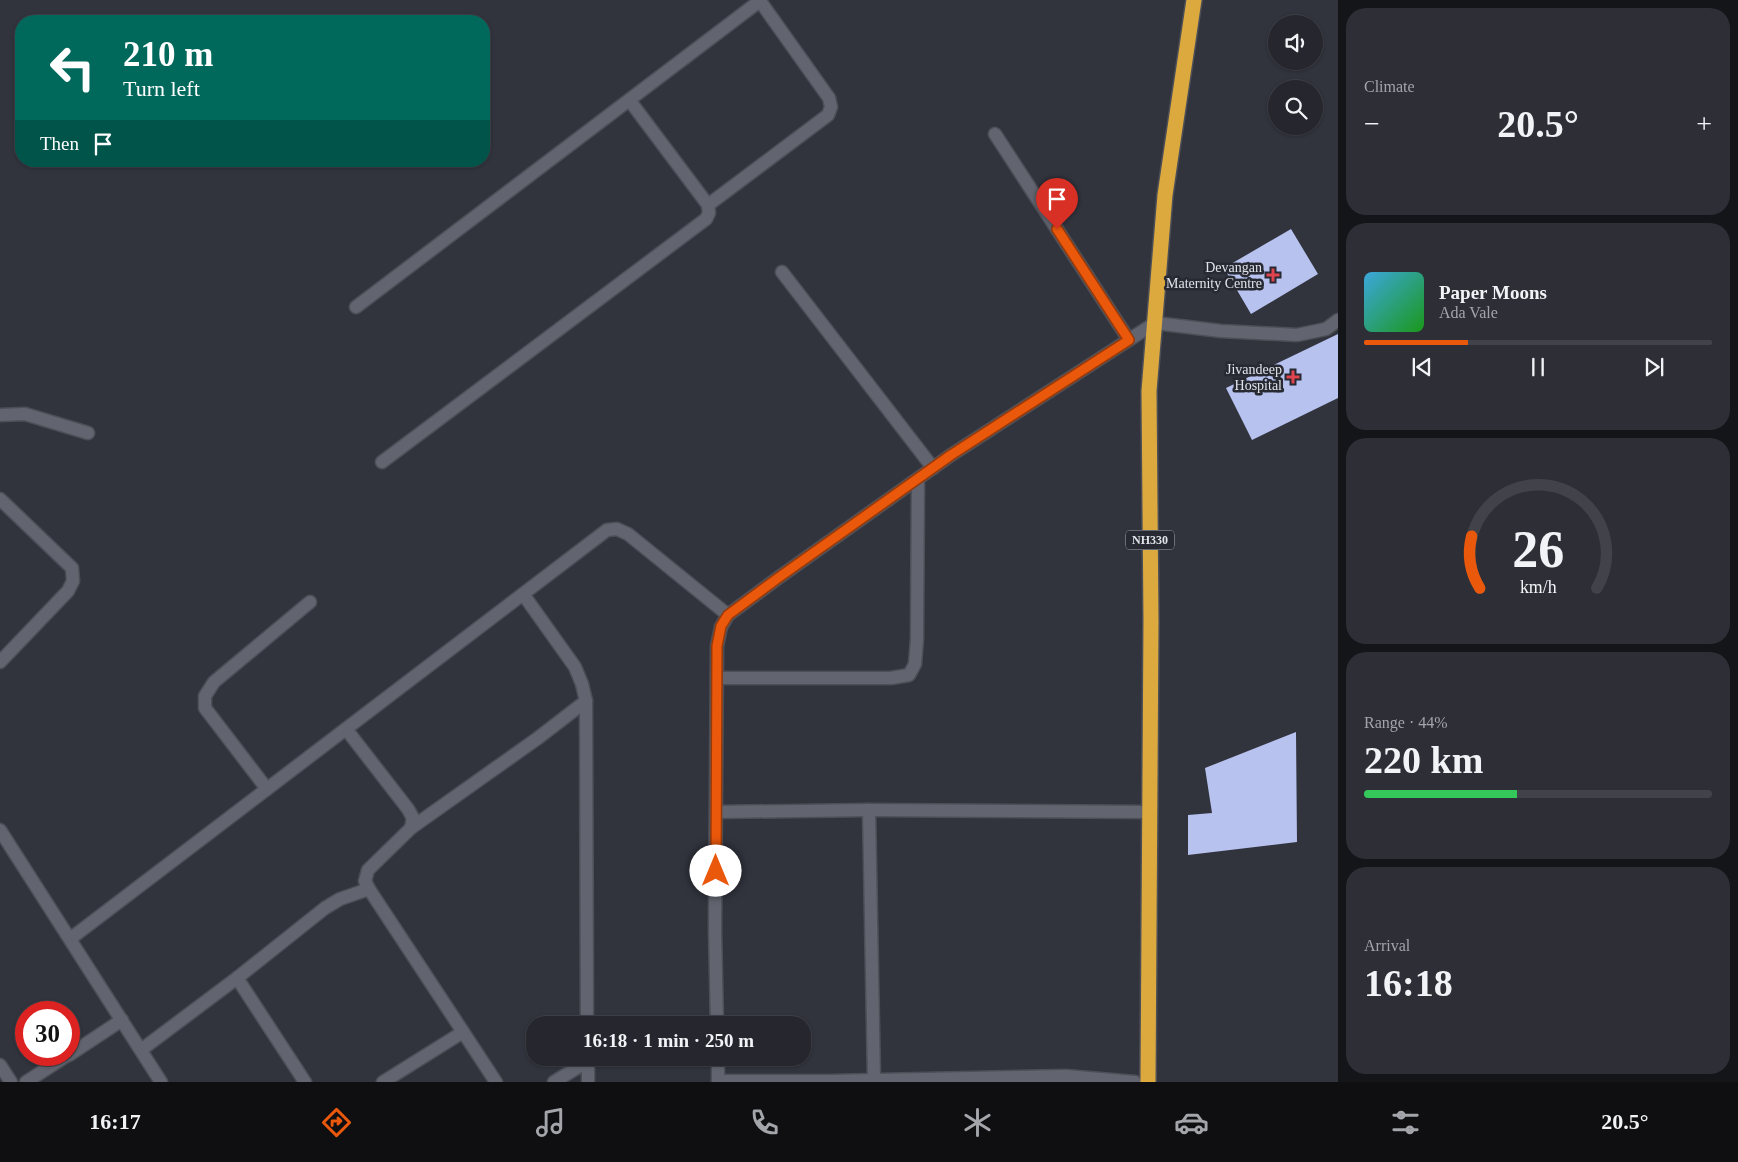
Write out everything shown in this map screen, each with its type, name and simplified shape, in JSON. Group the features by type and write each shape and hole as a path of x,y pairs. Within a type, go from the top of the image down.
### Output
{"highway":[{"name":"NH330","path":"1148,1082 1151,621 1149,391 1166,195 1194,0"}],"street":[{"path":"356,307 761,1 829,98 831,107 828,115 708,205"},
{"path":"382,462 706,219 710,213 708,205 630,101"},
{"path":"995,134 1129,340"},
{"path":"782,272 934,468"},
{"path":"717,1016 715,929 717,646 721,626 728,615 934,468 1155,323 1221,331 1297,335 1326,329 1338,320"},
{"path":"0,415 25,414 88,433"},
{"path":"717,678 891,678 909,675 916,664 918,479"},
{"path":"0,500 72,568 73,580 68,591 0,662"},
{"path":"70,939 607,530 618,529 628,534 728,615"},
{"path":"523,594 575,667 582,684 586,702 587,1016"},
{"path":"267,789 205,708 205,696 214,682 310,602"},
{"path":"496,1082 368,889 365,881 368,870 411,828 586,702"},
{"path":"346,729 408,809 413,818 411,828"},
{"path":"716,812 870,810 1150,812"},
{"path":"870,810 874,1080"},
{"path":"0,830 162,1082"},
{"path":"141,1050 237,978 325,908 340,899 368,889"},
{"path":"237,978 305,1082"},
{"path":"80,1047 122,1020"},
{"path":"383,1082 463,1032"},
{"path":"0,1065 11,1082"},
{"path":"26,1082 51,1066"},
{"path":"554,1082 578,1066"},
{"path":"588,1066 588,1082"},
{"path":"718,1066 718,1082 1066,1076 1135,1082"}],"building":[{"path":"1291,229 1318,274 1251,314 1224,268"},
{"path":"1338,334 1338,398 1252,440 1226,388"},
{"path":"1296,732 1297,842 1188,855 1188,815 1212,813 1205,768"}],"place":[{"name":"Devangan Maternity Centre","path":"1273,275"},
{"name":"Jivandeep Hospital","path":"1293,377"}],"route":[{"path":"716,871 717,646 721,626 728,615 951,455 1129,340 1057,229"}]}
